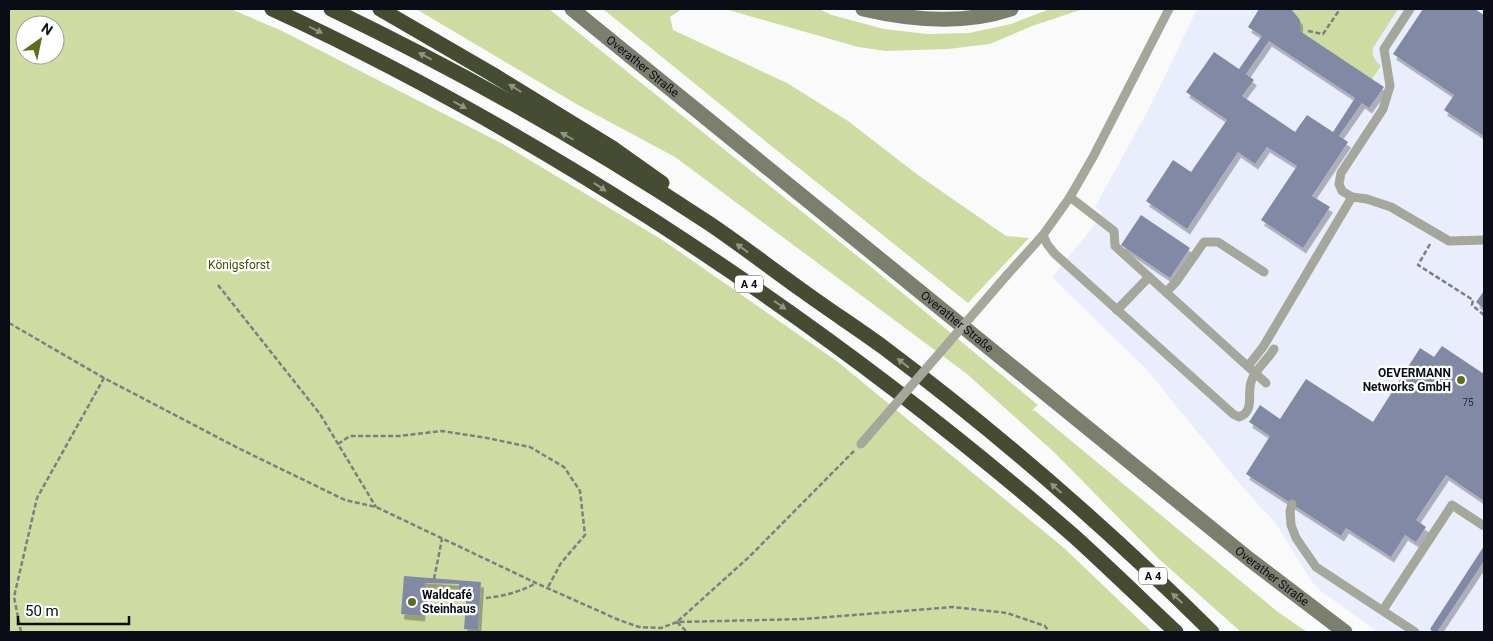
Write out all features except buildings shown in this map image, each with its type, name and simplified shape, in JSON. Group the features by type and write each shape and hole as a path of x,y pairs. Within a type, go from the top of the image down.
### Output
{"highway":[{"name":"A 4","path":"272,9 394,68 542,151 575,170 755,287 891,385 964,444 1076,538 1176,632"},
{"name":"A 4","path":"331,9 406,46 590,149 712,226 882,347 1036,469 1212,632"},
{"path":"380,9 492,74 614,149 663,184 712,226"}],"main road":[{"name":"Overather Straße","path":"572,9 1218,534 1301,600 1345,632"},
{"path":"863,9 904,16 938,18 996,14 1011,9"}],"lane":[{"path":"861,444 1007,274 1043,235 1070,197 1093,157 1169,9"},
{"path":"1410,9 1384,49 1390,86 1383,109 1341,173 1339,184 1342,191 1352,197 1367,198 1391,207 1449,241 1484,240"},
{"path":"1070,197 1114,231 1115,246 1266,383"},
{"path":"1248,366 1263,347 1352,197"},
{"path":"1043,235 1046,244 1055,254 1233,414 1239,417 1245,415 1249,409 1251,381 1274,349"},
{"path":"1166,292 1176,282 1204,242 1218,242 1264,272"},
{"path":"1117,310 1149,277"},
{"path":"1292,504 1290,511 1291,526 1296,538 1316,567 1415,632"},
{"path":"1383,610 1452,505 1484,526"}],"path":[{"path":"1308,31 1323,34 1340,9"},
{"path":"1436,234 1418,265 1473,300 1472,305 1484,315"},
{"path":"218,285 320,414 376,507"},
{"path":"9,323 104,378 345,500 376,507 536,584 639,627 661,628 677,622 804,619 953,607 1007,613 1045,626 1049,632"},
{"path":"20,632 14,597 37,498 104,378"},
{"path":"338,444 350,436 399,436 442,431 530,447 564,467 580,491 585,535 561,563 547,588"},
{"path":"677,622 774,533 861,444"},
{"path":"434,579 442,539"},
{"path":"486,598 521,591 536,584"},
{"path":"444,596 465,597"},
{"path":"677,622 687,632"},
{"path":"661,628 662,632"}],"shaded area":[{"path":"1197,9 1484,9 1484,632 1378,632 1322,592 1312,582 1276,524 1240,484 1147,370 1052,277 1092,228 1102,212 1095,207 1152,103"}],"green space":[{"name":"Königsforst","path":"9,9 231,9 282,31 503,144 664,241 838,362 1064,548 1152,632 9,632"},
{"path":"416,9 549,9 871,267 1038,405 1031,411 1034,410 1278,612 1307,632 1241,632 1159,559 1055,453 967,374 675,157 578,105"},
{"path":"603,9 682,9 670,17 673,30 787,83 848,121 918,175 1006,236 1029,238 968,303"},
{"path":"725,9 819,9 832,15 884,29 927,34 969,33 1011,24 1050,9 1083,9 1032,26 990,44 948,49 886,51 858,47"},
{"path":"1292,9 1398,9 1373,48 1374,58 1381,66 1372,79 1300,31 1300,20"}],"place":[{"name":"OEVERMANN Networks GmbH","path":"1461,380"},
{"name":"Waldcafé Steinhaus","path":"412,602"}]}
